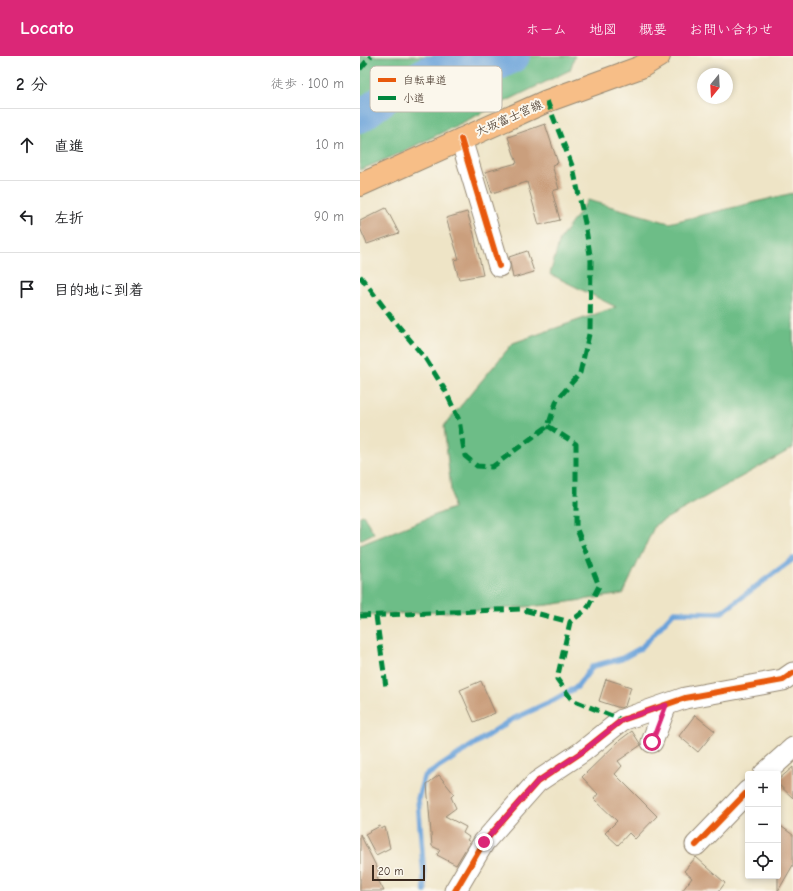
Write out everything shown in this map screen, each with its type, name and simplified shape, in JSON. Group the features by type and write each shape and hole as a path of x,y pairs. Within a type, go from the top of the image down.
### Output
{"main road":[{"name":"大坂富士宮線","path":"360,185 547,101 641,67 659,56"}],"street":[{"path":"462,139 499,266"},
{"path":"455,891 484,842 537,782 582,752 622,720 685,698 790,682"},
{"path":"652,742 666,705"},
{"path":"767,771 793,748"},
{"path":"696,845 745,794"}],"green space":[{"path":"360,56 575,56 570,70 502,103 502,66 370,66 370,112 484,112 396,155 360,170"},
{"path":"793,193 793,448 655,525 623,594 548,605 474,611 360,615 360,545 453,508 444,426 513,343 616,307 550,274 560,239 588,200 669,223"},
{"path":"363,515 374,533 360,540 360,516"}],"building":[{"path":"545,124 558,163 552,165 559,189 552,191 560,220 539,225 527,182 492,193 485,172 517,163 508,137"},
{"path":"386,208 399,233 367,244 360,228 360,221"},
{"path":"467,212 474,234 483,275 459,279 454,260 459,259 446,218"},
{"path":"527,251 534,272 513,278 509,257"},
{"path":"606,679 631,687 625,706 620,708 599,701"},
{"path":"481,681 495,713 474,722 460,690"},
{"path":"695,715 715,731 698,752 679,736"},
{"path":"632,731 641,745 618,761 622,766 615,774 657,816 635,839 629,833 618,845 605,833 617,821 594,799 598,794 582,777 620,740"},
{"path":"793,767 793,798 781,787 781,777"},
{"path":"439,775 454,794 451,797 456,808 445,816 466,827 463,833 469,837 467,840 470,842 456,865 437,855 440,850 432,846 427,784"},
{"path":"380,826 381,829 385,827 390,848 376,855 365,834"},
{"path":"781,826 793,835 793,865 778,891 778,879 781,879"},
{"path":"360,834 381,876 377,878 384,891 360,891"},
{"path":"696,857 725,883 719,891 682,891 692,878 684,871"}],"waterway":[{"path":"495,66 514,56"},
{"path":"360,117 370,110"},
{"path":"425,891 418,799 424,777 511,720 554,700 577,687 593,666 621,659 641,648 674,612 722,612 793,559"}],"marked path":[{"path":"360,69 371,56"},
{"path":"360,276 425,358 445,390 459,420 465,456 477,466 492,467 548,426 557,400 580,373 590,330 591,261 585,223 573,168 547,101"},
{"path":"548,426 576,444 576,527 599,586 587,609 570,622 557,679 572,700 622,720"},
{"path":"360,616 520,609 570,622"},
{"path":"376,616 386,687"}],"cycle path":[{"path":"461,139 499,266"},
{"path":"455,891 484,842 537,782 582,752 622,720 685,698 783,680 793,673"},
{"path":"696,845 745,794"}],"route":[{"path":"484,842 537,782 582,752 622,720 666,705 652,742"}]}
